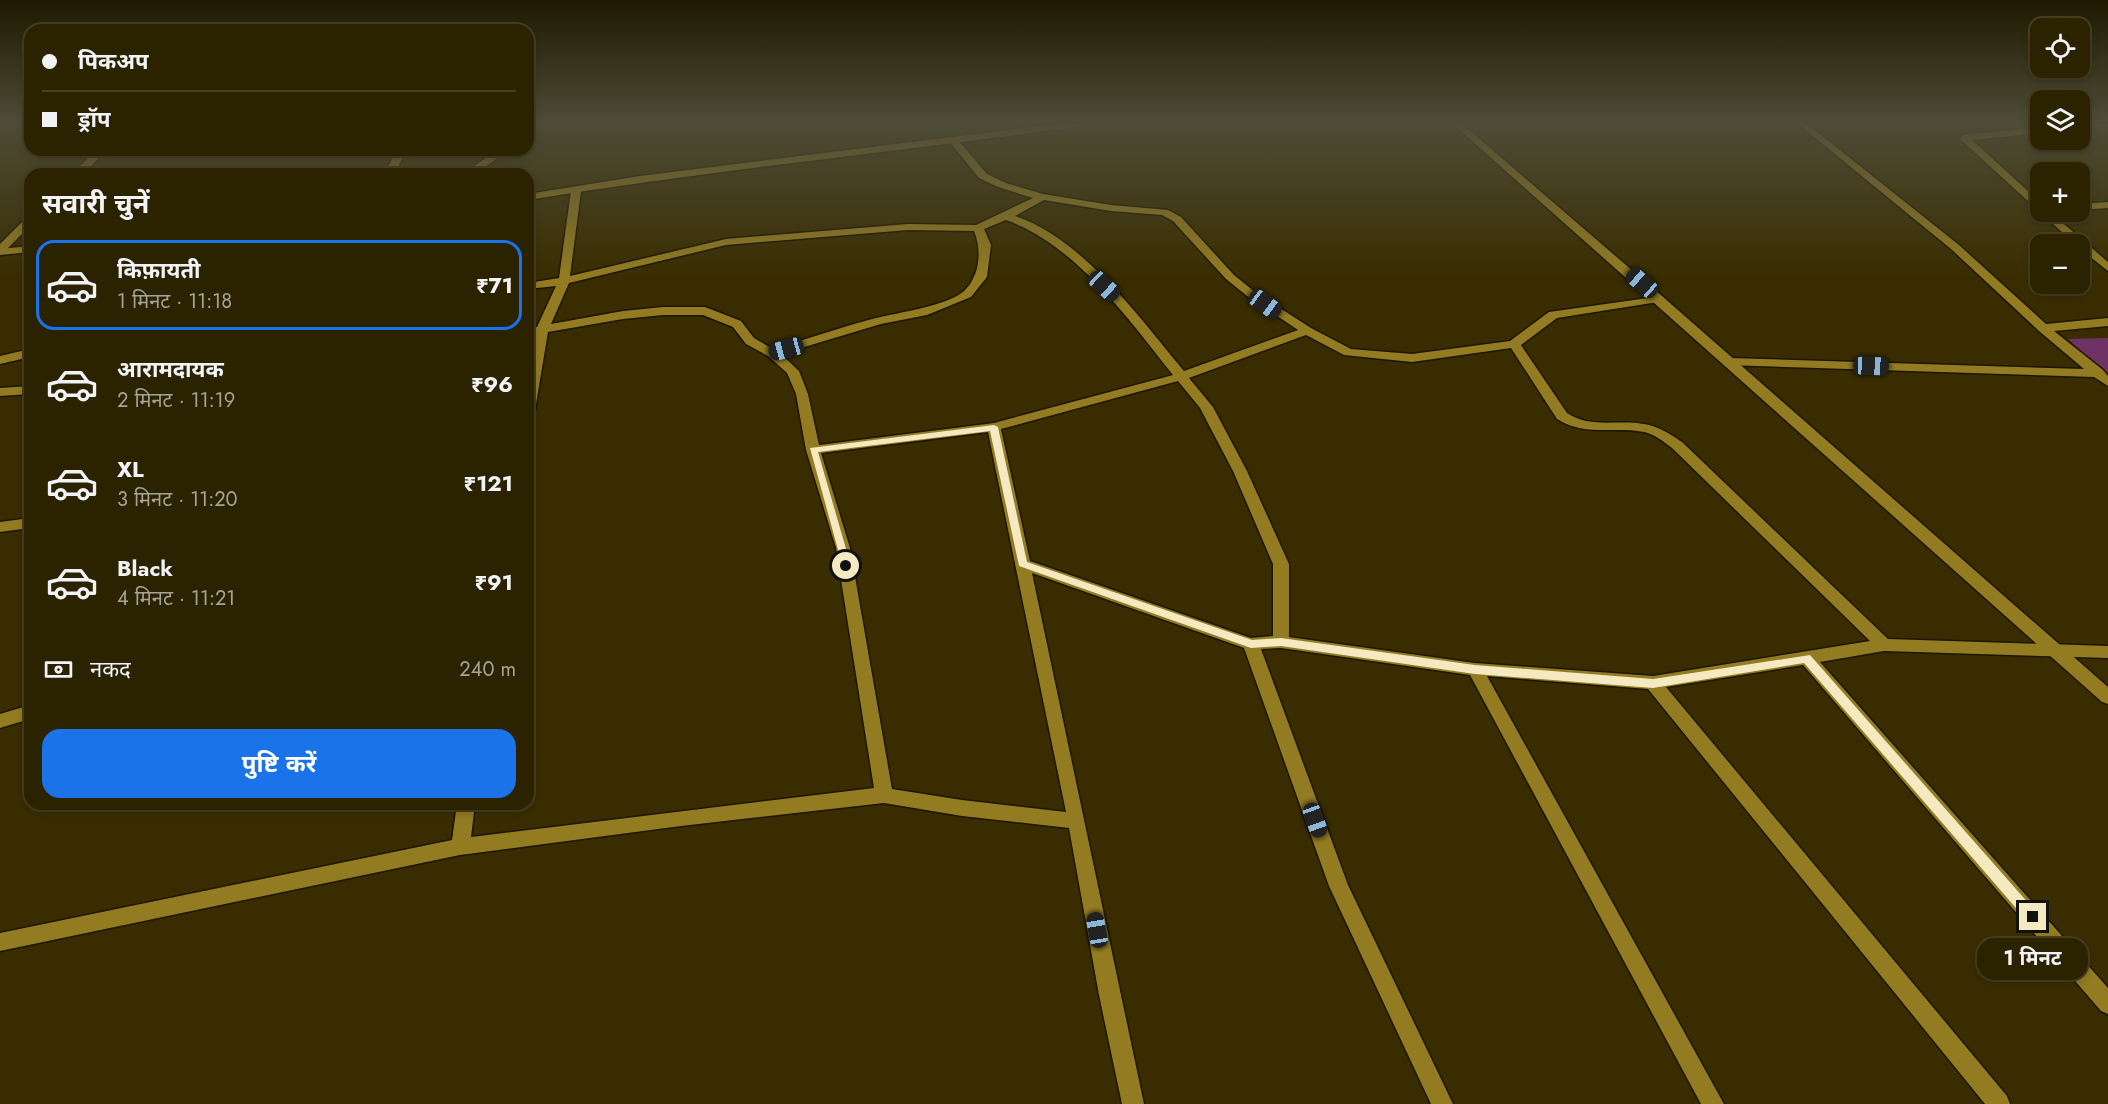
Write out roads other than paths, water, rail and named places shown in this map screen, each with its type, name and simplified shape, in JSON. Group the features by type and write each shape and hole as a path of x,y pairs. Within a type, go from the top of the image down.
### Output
{"street":[{"path":"534,196 677,175"},
{"path":"982,175 1042,197 1111,208 1164,212 1177,219 1230,277 1251,294 1307,331 1348,352 1412,358 1514,344 1553,315 1658,298"},
{"path":"1515,175 2057,649 2108,697"},
{"path":"1865,175 1955,247 2043,328 2104,378"},
{"path":"2004,175 2030,199"},
{"path":"535,331 564,281 576,191"},
{"path":"534,285 564,281 726,242 908,227 978,228 1042,197"},
{"path":"2090,206 2108,205"},
{"path":"1006,216 1029,224 1058,242 1119,300 1206,407 1240,471 1281,564 1281,642"},
{"path":"2055,222 2108,268"},
{"path":"0,251 24,226"},
{"path":"772,353 869,323 923,312 967,295 981,277 985,245 978,228"},
{"path":"0,251 24,249"},
{"path":"535,331 623,315 663,311 705,311 737,324 750,341 772,353 793,371 802,394 813,450 843,548 884,795"},
{"path":"2043,328 2108,322"},
{"path":"813,450 994,427 1183,376 1307,331"},
{"path":"1514,344 1562,416 1581,427 1647,428 1677,445 1884,645"},
{"path":"0,360 24,354"},
{"path":"1731,362 2104,378"},
{"path":"0,392 24,390"},
{"path":"994,427 1077,821 1109,995 1133,1104"},
{"path":"0,527 24,524"},
{"path":"1022,564 1251,644 1281,642 1475,669 1653,683 1884,645 2108,652"},
{"path":"1251,644 1339,886 1442,1104"},
{"path":"1807,658 2108,1004"},
{"path":"1475,669 1713,1104"},
{"path":"1653,683 1999,1104"},
{"path":"0,722 24,714"},
{"path":"2,946 460,847 681,818 884,795 962,808 1077,821"},
{"path":"460,847 465,810"}]}
